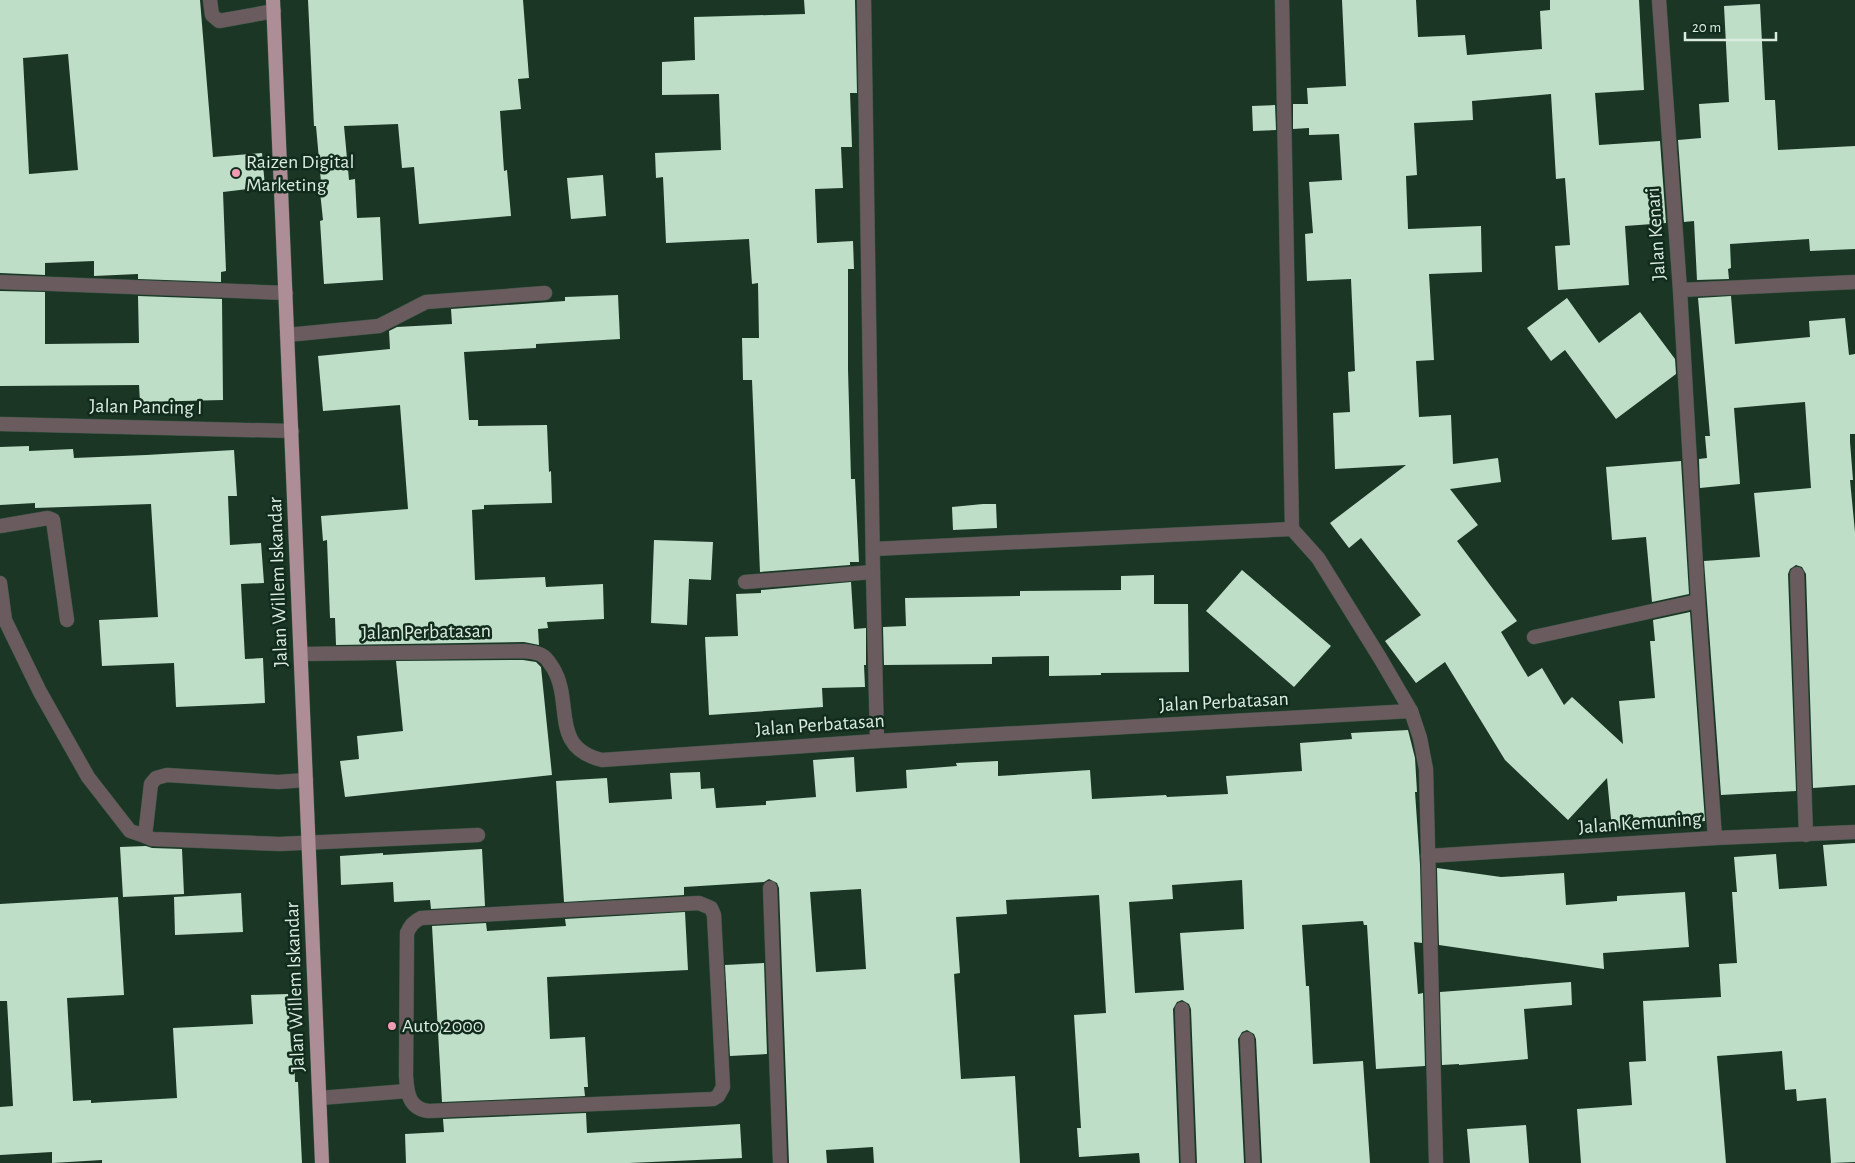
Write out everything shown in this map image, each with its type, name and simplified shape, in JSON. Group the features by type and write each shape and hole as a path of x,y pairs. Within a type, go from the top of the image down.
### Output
{"highway":[{"name":"Jalan Willem Iskandar","path":"274,5 322,1163"}],"street":[{"path":"210,0 212,15 219,21 274,5"},
{"path":"864,0 872,572 877,741"},
{"path":"1282,0 1292,529 1318,558 1380,658 1411,711 1420,738 1426,769 1436,1163"},
{"name":"Jalan Kenari","path":"1659,0 1680,290 1855,282"},
{"path":"0,282 286,292"},
{"path":"1680,290 1698,601 1715,838"},
{"path":"287,336 379,326 426,302 545,293"},
{"name":"Jalan Pancing I","path":"0,424 292,431"},
{"path":"0,526 48,518 53,520 68,620"},
{"path":"873,549 1292,529"},
{"path":"745,582 872,572"},
{"path":"1797,574 1806,835"},
{"path":"0,583 5,620 40,692 88,778 130,831 152,839 280,844 478,835"},
{"path":"1534,637 1698,601"},
{"name":"Jalan Perbatasan","path":"301,654 524,651 544,656 556,673 562,695 569,737 583,752 602,760 877,741 1411,711"},
{"path":"146,836 150,784 156,778 167,775 278,782 306,780"},
{"name":"Jalan Kemuning","path":"1428,856 1715,838 1855,832"},
{"path":"770,888 780,1163"},
{"path":"699,903 711,908 714,915 723,1087 718,1096 713,1099 428,1111 421,1110 414,1105 407,1091 407,934 411,925 416,920 421,918 699,903"},
{"path":"1182,1010 1188,1163"},
{"path":"1247,1039 1254,1163"},
{"path":"320,1098 407,1091"}],"building":[{"path":"0,0 200,0 213,157 262,153 265,187 223,192 226,271 221,272 221,282 138,279 138,274 94,276 94,261 45,263 45,275 0,273","holes":["68,54 78,170 29,174 23,58"]},
{"path":"308,0 523,0 529,78 518,79 521,109 500,111 504,171 507,170 511,216 419,224 414,167 402,168 398,124 344,126 349,180 355,179 357,218 380,217 383,280 324,284 320,221 323,220 319,182 321,182 316,126 314,126"},
{"path":"804,0 855,0 857,93 850,93 852,147 841,147 843,188 815,189 817,243 853,241 854,269 848,269 848,369 851,479 855,479 859,562 850,562 850,565 760,572 752,380 743,380 742,338 759,338 758,283 752,284 749,239 666,243 663,177 656,178 655,153 721,150 719,94 662,95 662,62 695,60 694,17 805,14"},
{"path":"1342,0 1416,0 1418,37 1465,35 1467,55 1542,49 1540,11 1550,10 1550,0 1639,0 1644,90 1595,93 1599,145 1660,141 1666,223 1625,226 1629,285 1558,290 1555,246 1570,245 1565,178 1556,179 1551,94 1472,101 1473,120 1414,123 1417,175 1406,176 1408,229 1481,226 1482,272 1429,274 1434,360 1416,361 1419,417 1451,415 1453,464 1498,458 1501,482 1450,489 1478,525 1457,541 1517,621 1501,632 1528,677 1542,668 1564,705 1572,697 1623,744 1619,701 1655,698 1650,641 1655,641 1653,620 1690,612 1705,821 1612,829 1607,778 1568,820 1505,760 1445,662 1416,683 1385,641 1421,615 1361,538 1349,548 1330,523 1406,465 1335,469 1333,413 1350,412 1348,372 1355,371 1351,279 1307,281 1305,234 1313,233 1309,182 1342,180 1339,134 1309,135 1309,128 1293,129 1293,104 1308,104 1307,88 1346,86"},
{"path":"1760,4 1765,100 1775,100 1778,150 1855,146 1855,249 1810,251 1809,239 1730,244 1731,268 1728,269 1729,279 1697,280 1694,221 1684,222 1678,140 1701,138 1699,104 1729,102 1724,6"},
{"path":"1275,105 1276,130 1253,131 1252,106"},
{"path":"603,175 606,216 571,219 567,178"},
{"path":"0,291 45,292 45,344 139,343 138,296 222,299 223,400 140,402 139,385 0,386"},
{"path":"618,295 620,339 536,344 536,348 464,352 469,420 478,420 478,426 547,425 549,472 551,471 552,503 484,505 484,509 472,510 475,580 545,577 546,587 603,584 604,619 547,622 548,628 538,629 539,645 524,642 336,645 335,618 330,618 327,540 323,541 321,516 408,509 400,405 323,411 318,356 390,349 389,331 397,327 452,324 451,309 565,301 565,297"},
{"path":"1731,296 1735,344 1810,337 1809,321 1845,318 1849,355 1855,354 1855,434 1850,434 1853,480 1850,480 1855,532 1855,785 1813,788 1806,574 1802,567 1796,565 1790,569 1788,574 1796,791 1721,795 1704,561 1760,557 1754,493 1811,488 1805,402 1734,408 1740,484 1700,488 1699,459 1707,458 1705,436 1710,436 1698,298"},
{"path":"1567,298 1599,343 1640,312 1675,359 1676,374 1616,419 1565,350 1551,361 1527,328"},
{"path":"29,446 29,451 73,449 74,458 234,450 237,496 228,496 230,545 261,543 264,583 241,584 245,659 263,658 265,703 176,707 174,663 102,666 99,620 158,617 151,504 35,508 35,503 0,505 0,447"},
{"path":"1681,461 1689,594 1652,602 1646,537 1612,540 1606,467"},
{"path":"996,504 997,528 953,530 952,507"},
{"path":"654,540 713,542 711,580 689,579 687,625 651,623"},
{"path":"1242,570 1331,646 1294,687 1206,611"},
{"path":"1154,575 1154,604 1188,604 1189,672 1101,673 1101,675 1049,676 1049,656 992,657 992,664 884,665 883,627 906,626 905,598 1020,596 1020,591 1121,590 1121,576"},
{"path":"851,582 854,629 866,628 865,687 822,688 823,707 709,715 705,637 738,636 736,594 761,593 761,590"},
{"path":"523,660 536,662 541,667 552,775 345,797 340,761 359,759 357,736 403,731 396,661"},
{"path":"1408,730 1415,758 1417,792 1415,792 1420,865 1422,943 1414,942 1418,994 1423,993 1425,1066 1376,1069 1367,925 1364,925 1363,921 1302,925 1306,986 1309,986 1313,1064 1363,1061 1370,1163 1262,1163 1256,1039 1254,1034 1247,1030 1242,1032 1238,1039 1244,1163 1197,1163 1191,1009 1189,1004 1182,1000 1177,1002 1173,1009 1179,1163 1140,1163 1139,1153 1079,1157 1077,1128 1081,1128 1074,1015 1106,1013 1099,895 1006,900 1007,914 956,917 960,973 954,974 961,1079 1015,1076 1020,1163 874,1163 873,1147 826,1150 827,1163 789,1163 779,888 777,883 769,879 764,882 684,887 684,895 564,902 556,781 607,778 609,803 672,799 670,773 700,772 701,789 714,788 716,808 766,805 766,801 816,797 813,760 854,757 856,792 907,788 906,770 957,766 956,763 998,761 998,776 1090,770 1092,799 1228,794 1226,776 1302,771 1300,743 1352,739 1351,733","holes":["1242,880 1244,929 1180,933 1184,990 1135,993 1129,902 1173,899 1172,885","861,889 866,969 816,972 810,892"]},
{"path":"1855,843 1855,1162 1831,1163 1826,1098 1797,1101 1796,1089 1785,1090 1782,1051 1717,1056 1726,1163 1581,1163 1577,1109 1632,1105 1629,1062 1646,1061 1643,1001 1721,997 1719,964 1737,963 1732,892 1737,892 1734,857 1776,854 1779,889 1827,886 1823,845"},
{"path":"146,846 182,849 184,894 123,897 120,847"},
{"path":"482,849 485,906 431,909 430,900 394,902 393,882 341,885 340,856"},
{"path":"1437,868 1501,877 1564,873 1566,905 1617,901 1617,896 1685,892 1689,947 1603,953 1604,969 1439,945"},
{"path":"241,893 243,932 175,935 174,897"},
{"path":"118,897 124,995 67,998 73,1101 91,1100 91,1103 177,1098 173,1028 253,1024 251,995 288,994 291,1046 294,1046 295,1082 298,1082 302,1163 102,1163 102,1160 52,1163 52,1152 0,1155 0,1107 13,1106 7,1001 0,1001 0,904"},
{"path":"685,912 688,970 547,977 550,1039 585,1037 588,1087 584,1087 585,1096 442,1102 432,926 486,923 487,931 566,926 565,919"},
{"path":"764,963 767,1054 730,1056 725,965"},
{"path":"1571,982 1572,1005 1524,1009 1528,1059 1442,1065 1440,992"},
{"path":"586,1113 587,1133 740,1124 742,1158 629,1163 406,1163 405,1134 444,1132 443,1119"},
{"path":"1526,1125 1529,1163 1470,1163 1467,1129"}],"place":[{"name":"Raizen Digital Marketing","path":"236,173"},
{"name":"Auto 2000","path":"392,1026"}]}
